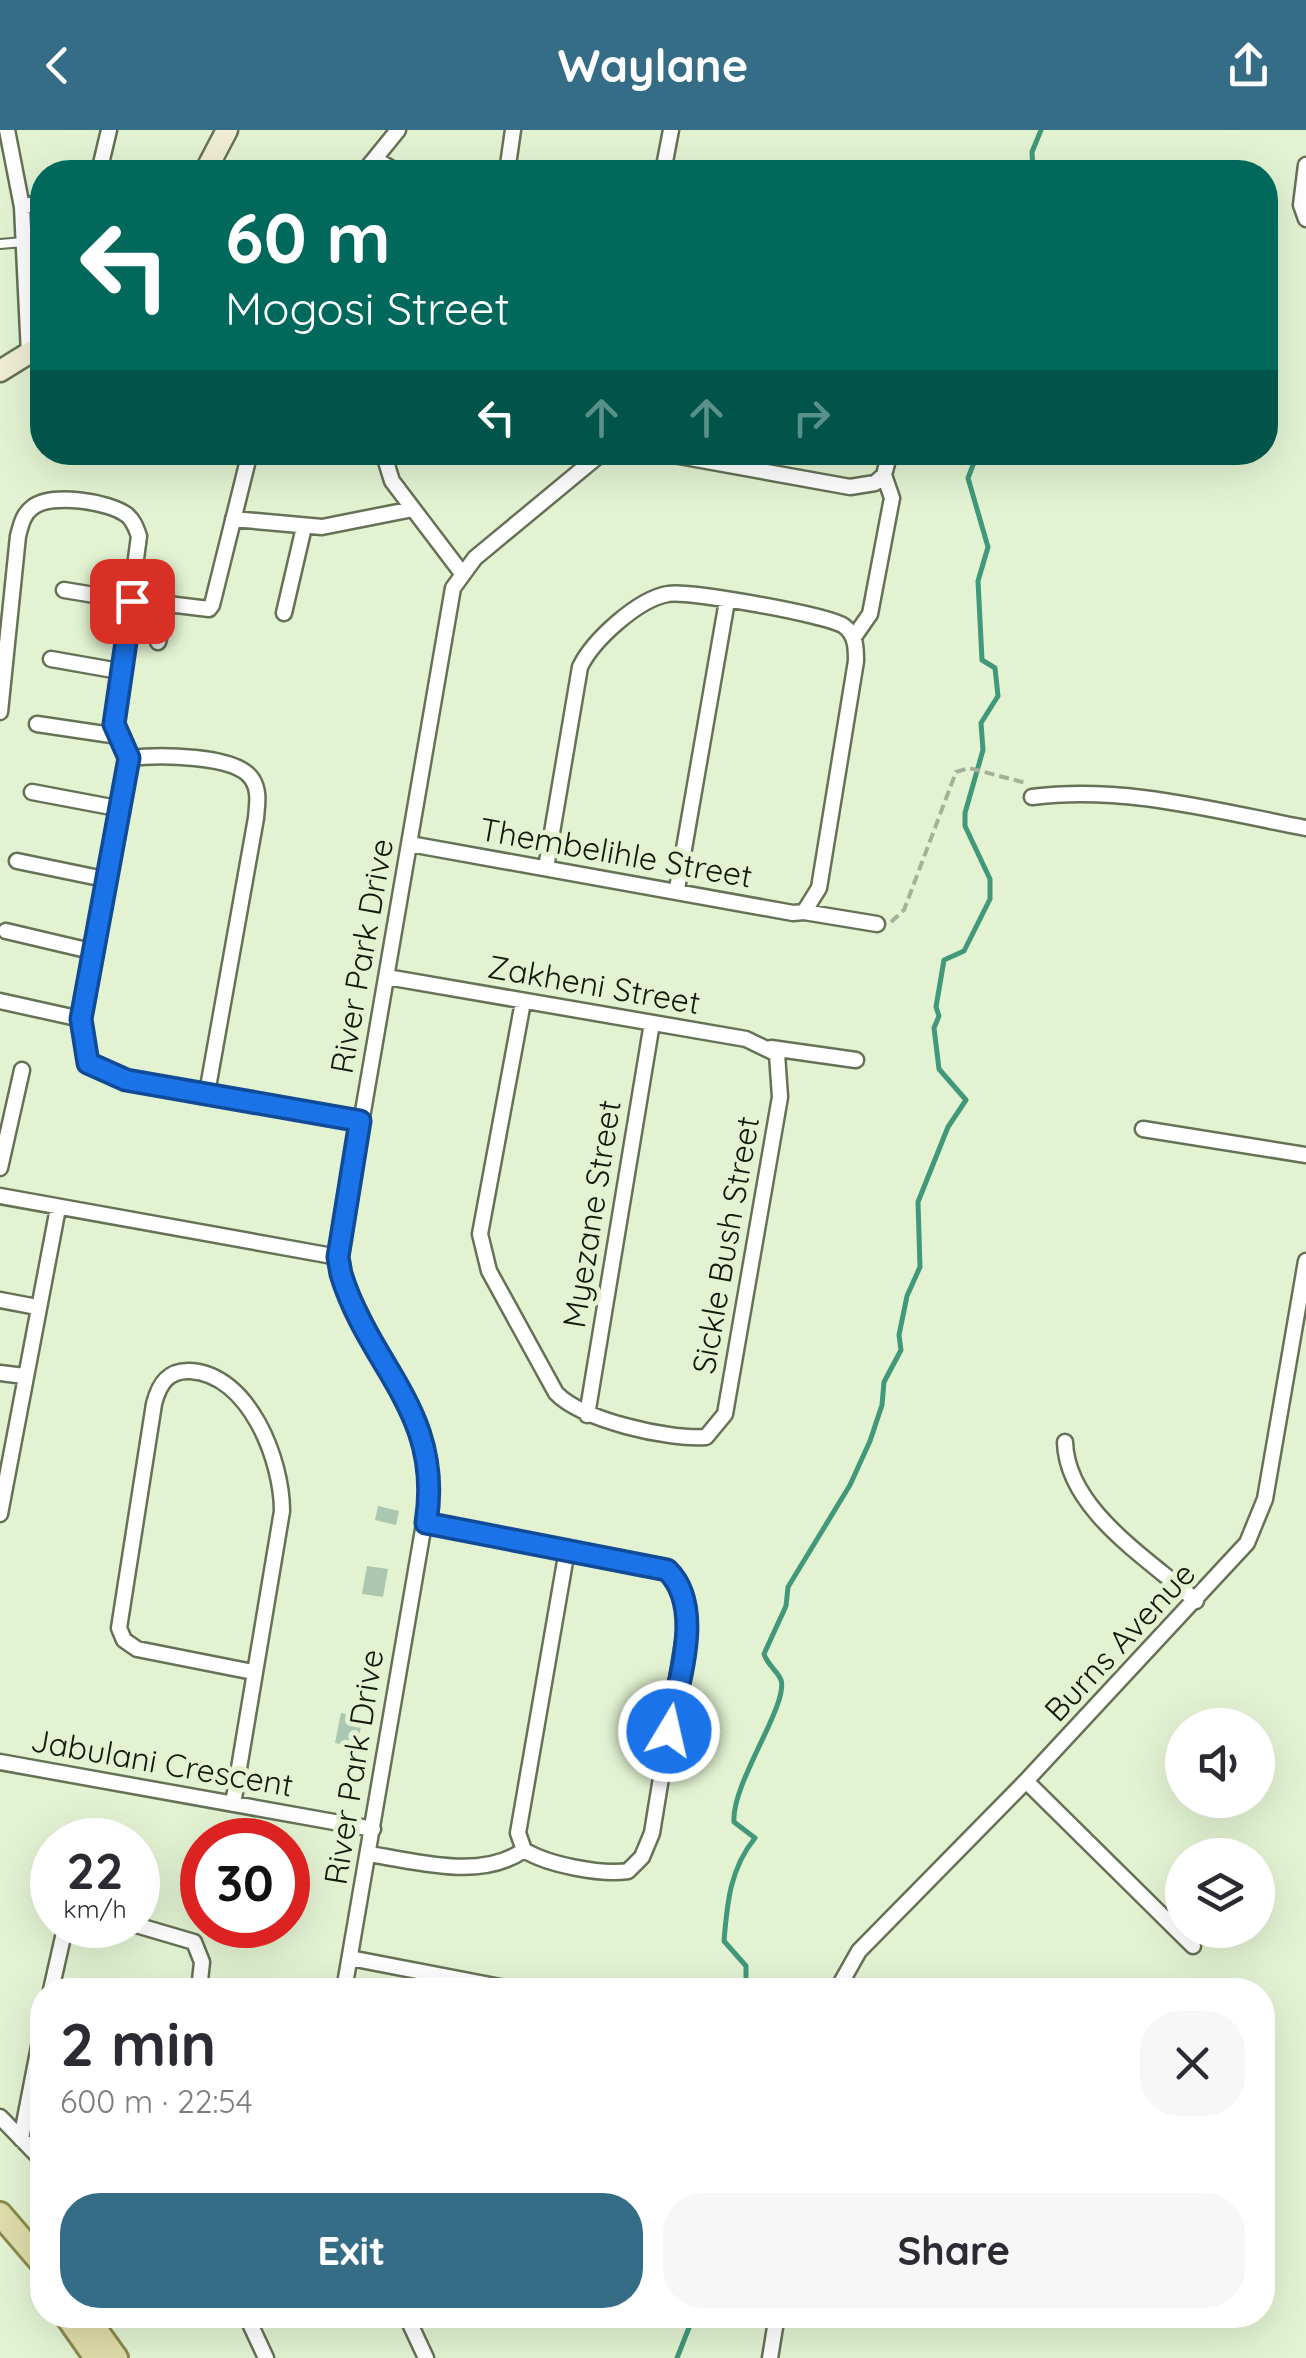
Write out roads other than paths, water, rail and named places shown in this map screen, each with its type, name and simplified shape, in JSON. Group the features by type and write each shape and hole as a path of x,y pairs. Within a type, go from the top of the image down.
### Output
{"main road":[{"path":"0,2214 30,2249"},
{"path":"0,2236 30,2271"},
{"path":"75,2328 96,2358"},
{"path":"95,2328 116,2358"}],"street":[{"path":"7,130 22,207 30,300"},
{"path":"102,160 109,130"},
{"path":"212,160 227,130"},
{"path":"378,160 375,158 398,130"},
{"path":"509,160 513,130"},
{"path":"665,160 671,130"},
{"path":"1306,165 1300,205 1306,219"},
{"path":"22,207 30,205"},
{"path":"0,371 30,354"},
{"path":"158,642 168,604 204,609 212,605 247,465"},
{"path":"387,465 392,481 461,572 588,465"},
{"path":"771,465 850,486 874,483 884,475 887,465"},
{"path":"850,633 870,614 888,518 891,488 884,475"},
{"path":"0,712 7,604 26,512 45,502 100,506 129,516 138,536 114,724 129,758 81,1019 83,1053 96,1070 109,1076 360,1121"},
{"path":"233,520 304,528 348,524 413,509"},
{"path":"284,612 304,528"},
{"path":"0,534 18,536"},
{"name":"River Park Drive","path":"346,1978 431,1483 426,1447 349,1298 338,1257 448,605 461,572"},
{"path":"64,590 132,601"},
{"path":"546,868 576,684 586,655 648,602 665,594 727,601 817,618 850,633"},
{"path":"677,890 727,601"},
{"path":"808,909 818,888 856,661 850,633"},
{"path":"51,659 118,672"},
{"path":"37,724 118,736"},
{"path":"129,758 180,756 226,764 249,774 256,784 256,818 207,1093"},
{"path":"32,792 122,809"},
{"path":"1032,797 1068,792 1127,796 1306,828"},
{"name":"Thembelihle Street","path":"410,844 808,909 877,924"},
{"path":"17,861 109,880"},
{"path":"6,931 95,952"},
{"name":"Zakheni Street","path":"387,977 746,1039 770,1048 856,1060"},
{"path":"0,1001 81,1019"},
{"path":"522,1002 486,1188 482,1254 556,1393 586,1415"},
{"name":"Myezane Street","path":"586,1415 652,1023"},
{"name":"Sickle Bush Street","path":"586,1415 687,1437 706,1437 714,1432 724,1414 780,1096 781,1066 770,1048"},
{"path":"0,1168 22,1070"},
{"path":"1143,1129 1306,1155"},
{"path":"0,1196 338,1257"},
{"path":"0,1514 6,1443 24,1376 58,1208"},
{"name":"Burns Avenue","path":"845,1978 860,1950 1026,1782 1236,1558 1261,1514 1306,1261"},
{"path":"0,1300 37,1306"},
{"path":"233,1804 252,1672 282,1511 280,1480 233,1387 210,1373 180,1371 166,1378 154,1404 120,1628 124,1640 137,1649 252,1672"},
{"path":"0,1373 24,1376"},
{"path":"1065,1442 1069,1475 1096,1511 1196,1601"},
{"path":"368,1854 460,1867 530,1853 608,1872 628,1871 636,1864 652,1833 688,1618 678,1584 660,1566 426,1523"},
{"path":"530,1853 518,1822 567,1550"},
{"name":"Jabulani Crescent","path":"0,1762 372,1829"},
{"path":"1026,1782 1165,1919"},
{"path":"160,1931 188,1938 198,1947 199,1978"},
{"path":"54,1978 61,1948"},
{"path":"350,1958 454,1978"},
{"path":"21,2138 30,2092"},
{"path":"0,2117 30,2147"},
{"path":"252,2328 266,2358"},
{"path":"412,2328 426,2358"},
{"path":"770,2358 775,2328"}],"lane":[{"path":"0,244 23,242"}],"waterway":[{"path":"1032,160 1041,130"},
{"path":"746,1978 746,1966 724,1941 735,1874 755,1838 734,1822 735,1806 781,1691 781,1680 764,1654 786,1606 788,1587 850,1485 870,1441 882,1405 884,1382 901,1350 899,1335 907,1296 920,1267 918,1202 948,1127 966,1100 939,1069 934,1028 939,1016 936,1007 944,960 964,951 990,899 990,879 965,826 983,750 981,723 998,696 995,668 982,660 978,581 988,547 968,478 973,465"},
{"path":"677,2358 689,2328"}]}
